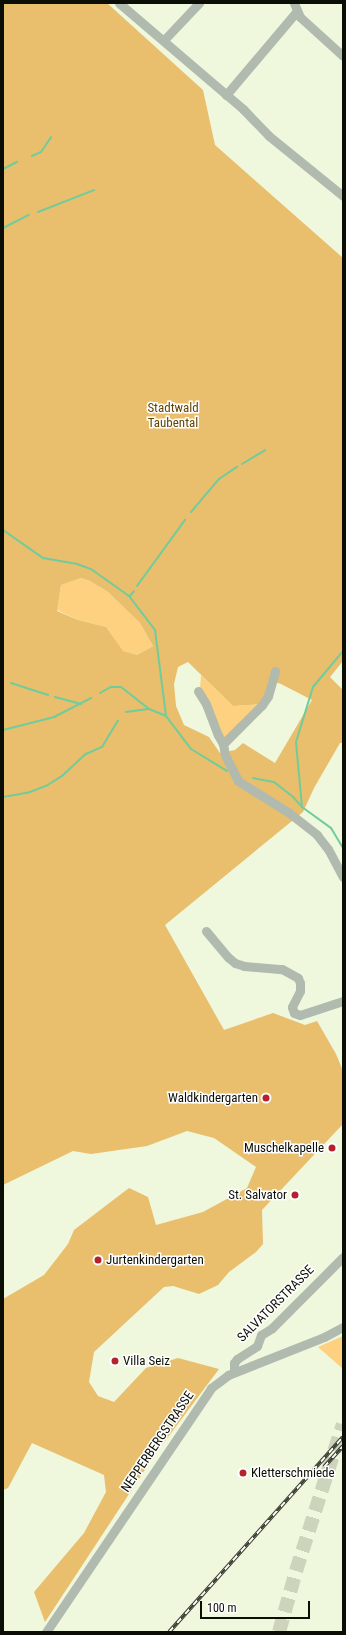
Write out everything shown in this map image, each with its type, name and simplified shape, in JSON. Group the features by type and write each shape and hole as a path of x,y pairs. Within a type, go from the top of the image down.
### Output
{"street":[{"path":"119,3 164,40 243,110 269,136 342,193"},
{"path":"164,40 199,3"},
{"path":"226,95 295,7 300,17 343,56"},
{"path":"223,744 262,705 268,696 275,671"},
{"path":"198,691 206,704 223,744 225,755 238,781 288,812 317,835 328,849 343,877"},
{"path":"206,931 235,963 244,966 282,969 298,978 300,983 300,991 292,1007 294,1013 300,1015 343,1001"},
{"name":"SALVATORSTRASSE","path":"234,1372 234,1363 257,1346 261,1335 272,1328 343,1257"},
{"name":"NEPPERBERGSTRASSE","path":"46,1632 208,1392 222,1378 234,1372 324,1336 343,1326"}],"shaded area":[{"path":"81,578 90,581 108,592 140,623 153,646 137,655 122,651 106,627 78,620 57,610 61,585"},
{"path":"201,675 233,706 262,704 225,742 210,705 200,689"},
{"path":"343,1336 343,1369 318,1347"}],"green space":[{"name":"Stadtwald Taubental","path":"3,3 107,3 203,90 215,145 343,258 343,661 330,677 343,690 343,743 340,743 314,788 303,812 165,925 224,1030 273,1013 305,1025 317,1021 336,1054 343,1071 343,1124 262,1210 263,1244 256,1252 229,1272 218,1285 199,1294 173,1286 164,1287 94,1352 89,1382 98,1396 114,1402 146,1368 178,1358 219,1369 156,1453 45,1622 34,1592 84,1533 106,1492 104,1475 32,1443 8,1488 3,1490 3,1299 44,1275 68,1244 74,1230 129,1188 148,1197 156,1225 203,1212 247,1188 256,1167 214,1138 187,1131 147,1146 91,1154 73,1151 3,1185","holes":["81,578 90,581 108,592 140,623 153,646 137,655 123,651 106,627 78,620 57,611 61,585","188,662 233,706 262,704 269,680 281,684 312,700 275,763 243,743 235,750 220,753 209,737 184,725 176,706 174,684 178,667"]}],"waterway":[{"path":"32,156 41,152 51,137"},
{"path":"3,169 17,162"},
{"path":"38,212 94,190"},
{"path":"3,228 29,215"},
{"path":"242,464 265,450"},
{"path":"191,512 219,479 237,467"},
{"path":"137,586 185,520"},
{"path":"3,530 43,558 77,564 91,569 129,596 155,630 166,716 191,749 227,771"},
{"path":"130,596 134,591"},
{"path":"302,807 296,742 313,687 343,651"},
{"path":"11,683 48,695"},
{"path":"100,693 111,687 121,687 149,709 166,716"},
{"path":"55,697 81,704"},
{"path":"3,730 54,717 91,698"},
{"path":"126,712 148,709"},
{"path":"3,797 30,792 46,786 62,776 86,754 102,747 118,720"},
{"path":"253,778 274,782 293,797 302,807 331,828 343,848"}],"tunnel":[{"path":"279,1632 296,1571 343,1424"}],"railway":[{"path":"169,1632 343,1437"},
{"path":"324,1467 343,1446"}],"place":[{"name":"Waldkindergarten","path":"266,1098"},
{"name":"Muschelkapelle","path":"332,1148"},
{"name":"St. Salvator","path":"295,1195"},
{"name":"Jurtenkindergarten","path":"98,1260"},
{"name":"Villa Seiz","path":"115,1361"},
{"name":"Kletterschmiede","path":"243,1473"}]}
